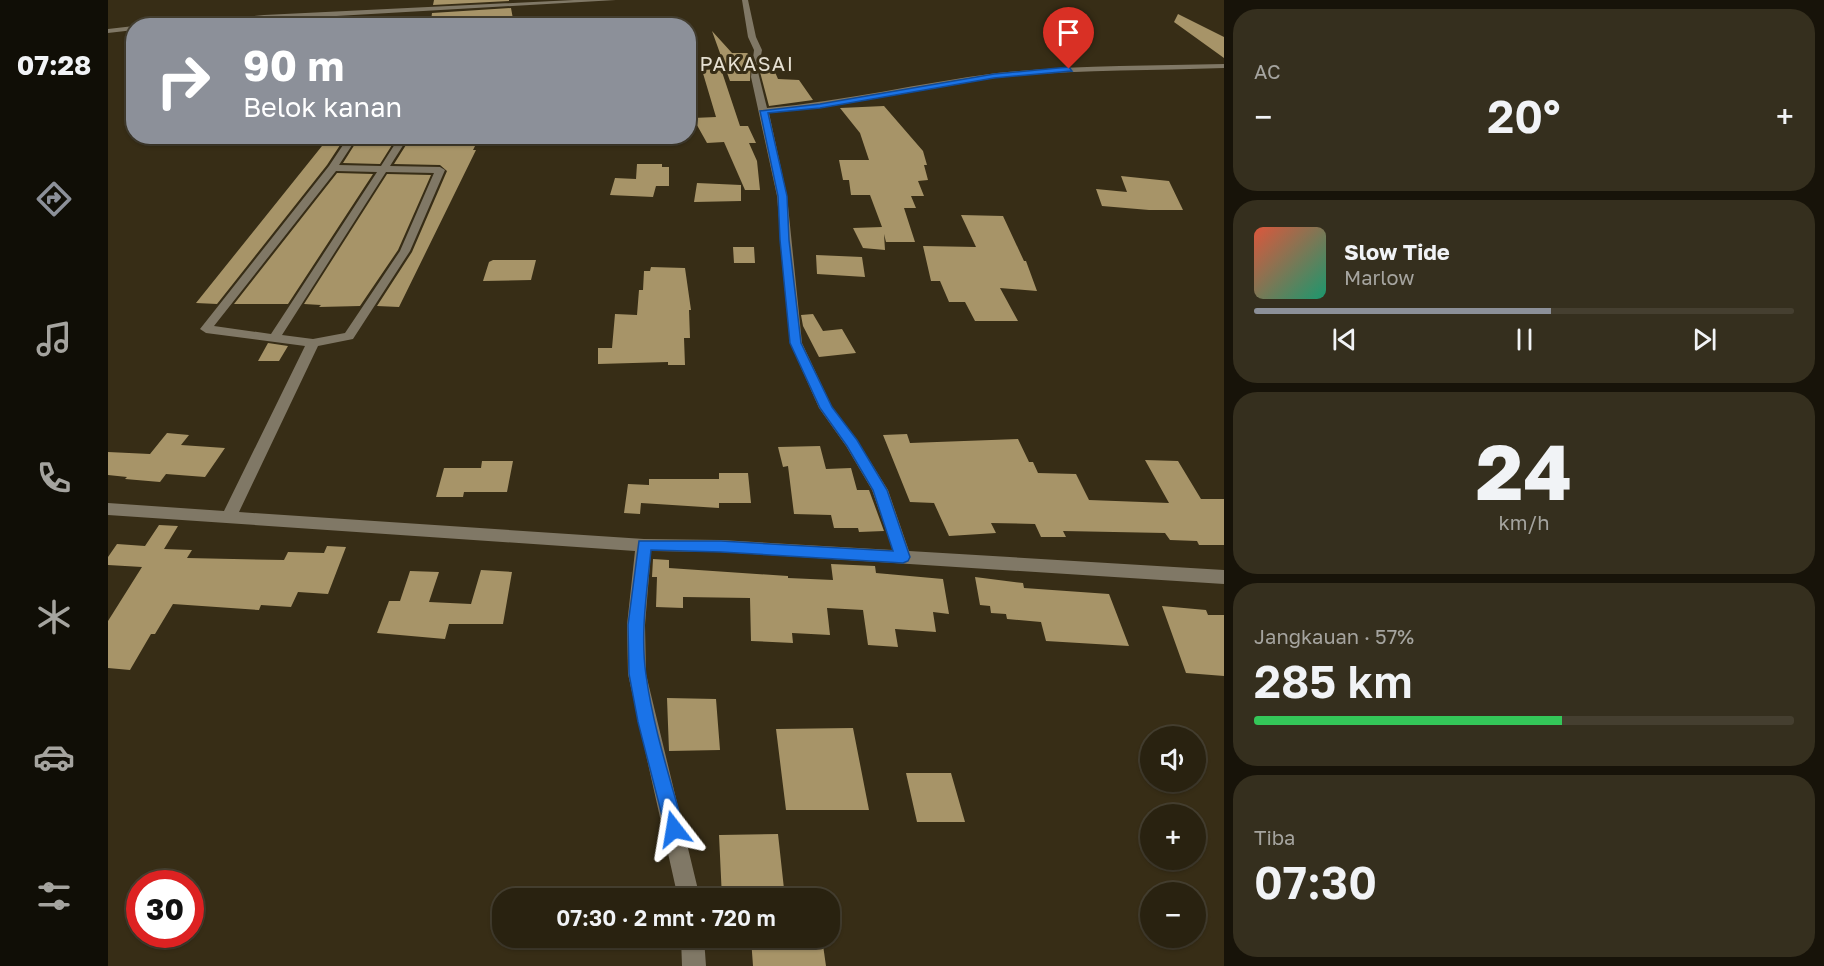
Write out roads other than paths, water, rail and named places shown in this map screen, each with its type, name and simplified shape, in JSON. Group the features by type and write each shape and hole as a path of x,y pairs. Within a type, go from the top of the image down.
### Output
{"street":[{"path":"264,18 614,0"},
{"path":"745,0 752,37 758,50 753,70 782,196 784,240 796,343 826,408 852,443 880,490 903,557"},
{"path":"108,31 126,29"},
{"path":"764,111 804,108 952,82 1034,72 1224,66"},
{"path":"333,168 440,170 405,251 349,336 313,343 206,329 253,266 333,168 349,144"},
{"path":"274,338 400,144"},
{"path":"229,516 313,343"},
{"path":"108,509 644,545 721,546 1224,577"},
{"path":"644,545 636,625 637,674 687,888"},
{"path":"693,948 694,966"}],"district":[{"name":"PAKASAI","path":"747,63"}]}
